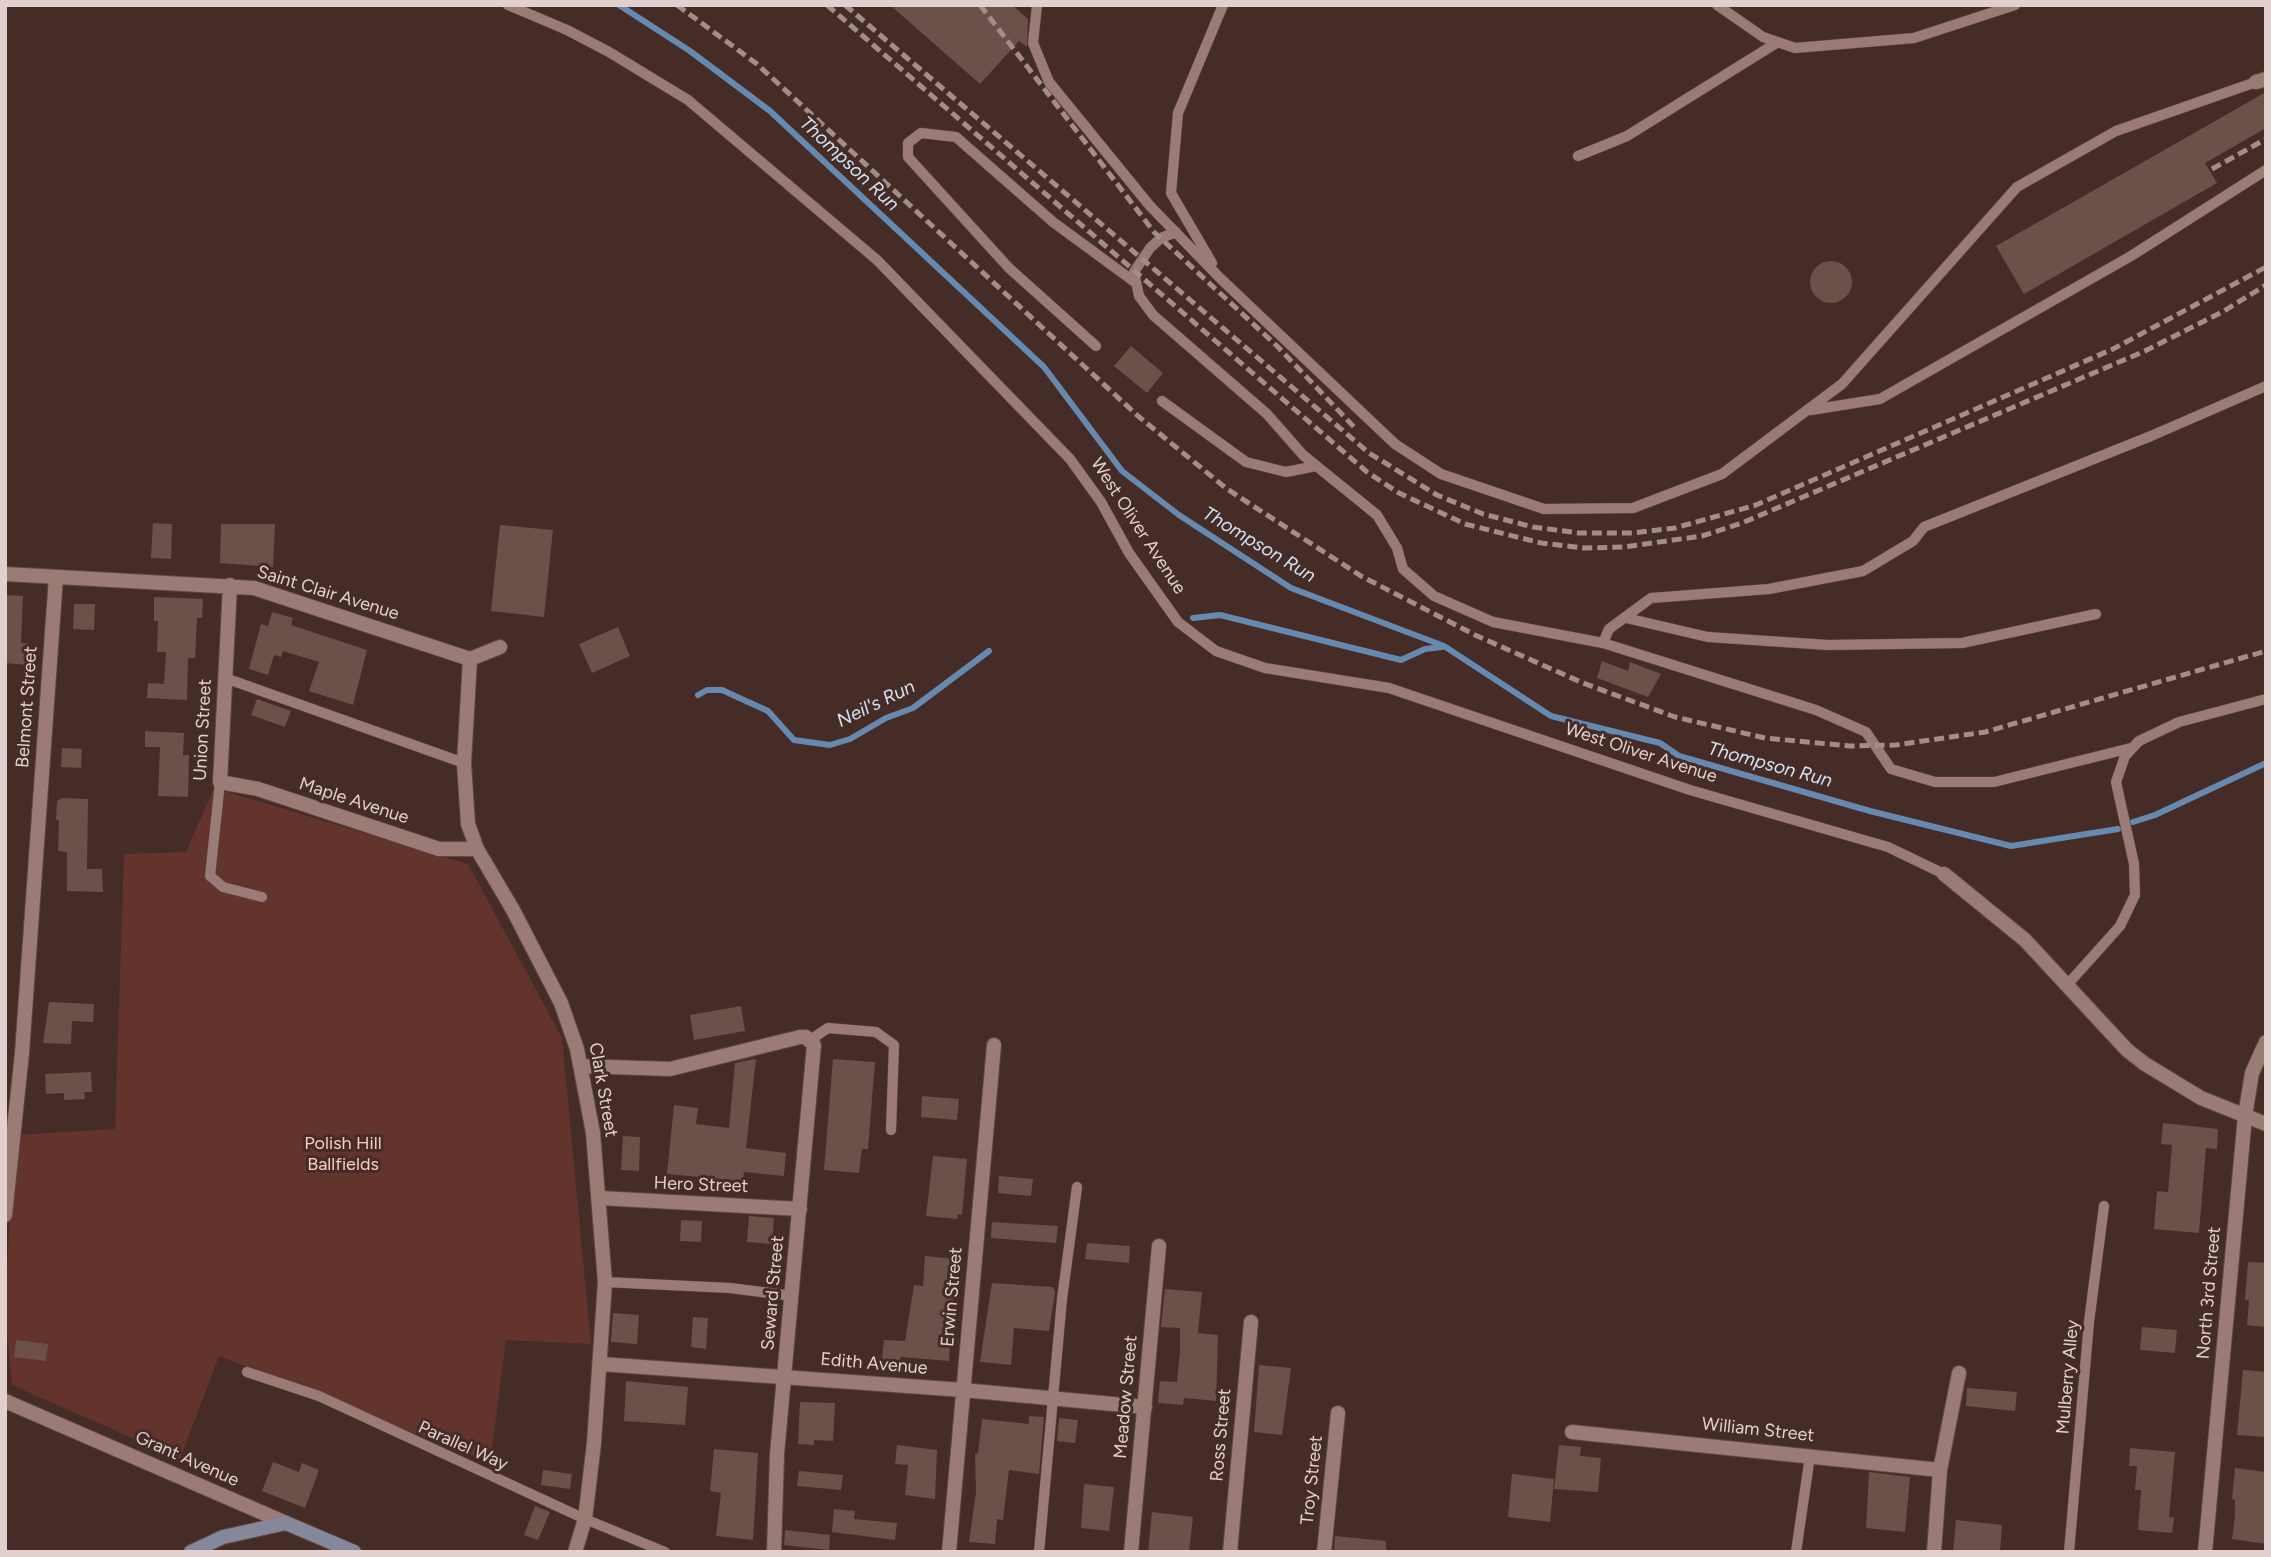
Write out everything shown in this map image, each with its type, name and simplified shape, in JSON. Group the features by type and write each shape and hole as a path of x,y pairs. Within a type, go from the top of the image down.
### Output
{"street":[{"name":"Saint Clair Avenue","path":"5,574 230,585 270,592 470,659"},
{"name":"Belmont Street","path":"5,1215 26,1009 56,577"},
{"name":"Union Street","path":"220,782 230,585"},
{"path":"470,659 500,648"},
{"name":"Clark Street","path":"470,659 464,802 477,849 545,969 572,1030 582,1066 600,1198 605,1282 601,1364 585,1519 575,1552"},
{"name":"Maple Avenue","path":"220,782 258,789 439,849 477,849"},
{"name":"West Oliver Avenue","path":"1944,873 1998,916 2068,984 2127,1050 2201,1098 2266,1124"},
{"path":"582,1066 670,1069 774,1042 800,1037 810,1040"},
{"name":"Seward Street","path":"774,1552 777,1454 815,1051 810,1040"},
{"name":"North 3rd Street","path":"2205,1552 2245,1116 2252,1073 2266,1042"},
{"name":"Erwin Street","path":"949,1552 994,1045"},
{"name":"Hero Street","path":"600,1198 800,1209"},
{"name":"Meadow Street","path":"1131,1552 1159,1246"},
{"name":"Ross Street","path":"1230,1552 1251,1322"},
{"name":"Edith Avenue","path":"601,1364 963,1390 1144,1407"},
{"path":"1934,1552 1940,1470 1959,1373"},
{"name":"Grant Avenue","path":"5,1401 354,1552"},
{"name":"Troy Street","path":"1324,1552 1338,1413"},
{"name":"William Street","path":"1572,1432 1940,1470"},
{"path":"191,1552 223,1537 286,1523"}],"lane":[{"name":"West Oliver Avenue","path":"508,5 567,30 688,100 726,129 806,203 886,268 1084,475 1129,553 1178,622 1216,651 1265,668 1389,688 1740,806 1888,847 1944,873"},
{"path":"1037,5 1033,43 1049,82 1176,232 1221,279 1395,444 1441,474 1544,509 1633,508 1722,474 1842,384 2017,187 2116,131 2261,81"},
{"path":"1221,279 1171,193 1178,113 1223,5"},
{"path":"1717,5 1763,37 1795,48 1914,38 2015,5"},
{"path":"1578,156 1627,136 1778,42"},
{"path":"1096,346 1009,268 908,157 908,143 921,133 956,137 1053,222 1136,283"},
{"path":"1807,411 1880,399 2131,256 2266,170"},
{"path":"1176,232 1161,238 1140,259 1134,272 1139,296 1153,315 1267,414 1316,466 1377,515 1397,548 1403,569 1434,596 1493,622 1603,643 1816,710 1866,732 1891,769 1935,782 1994,782 2131,748 2148,736 2179,722 2266,699"},
{"path":"1603,643 1609,629 1651,598 1769,589 1863,571 1913,541 1924,527 2151,436 2266,386"},
{"path":"1162,401 1246,462 1286,472 1316,466"},
{"path":"1626,618 1708,637 1828,645 1962,643 2096,614"},
{"path":"225,678 464,763"},
{"path":"2068,984 2120,926 2135,895 2134,864 2116,782 2120,765 2131,748"},
{"name":"Union Street","path":"220,782 210,876 223,887 262,897"},
{"path":"810,1040 828,1028 876,1032 894,1045 891,1130"},
{"path":"1039,1552 1063,1286 1077,1187"},
{"name":"Mulberry Alley","path":"2069,1552 2089,1322 2104,1206"},
{"path":"605,1282 730,1288 793,1296"},
{"name":"Parallel Way","path":"247,1372 319,1396 585,1519 666,1552"},
{"path":"1796,1552 1810,1456"}],"green space":[{"name":"Polish Hill Ballfields","path":"214,788 468,864 562,1038 591,1344 506,1340 490,1463 219,1356 180,1459 12,1385 5,1311 14,1135 115,1129 124,854 186,852"}],"building":[{"path":"890,5 1012,5 1028,19 1027,47 1019,41 980,84"},
{"path":"2266,92 2266,128 2205,163 2217,183 2024,294 1996,246"},
{"path":"1831,261 1846,267 1852,282 1846,297 1831,303 1816,297 1810,282 1816,267"},
{"path":"1131,346 1163,373 1147,393 1114,366"},
{"path":"153,523 172,524 171,559 151,558"},
{"path":"221,524 275,524 273,567 220,563"},
{"path":"500,525 553,530 544,617 491,611"},
{"path":"5,595 23,596 21,643 28,643 27,665 5,663"},
{"path":"154,597 203,599 202,618 197,618 195,658 188,658 187,700 147,698 148,683 164,684 166,652 157,652 158,621 154,621"},
{"path":"74,604 95,604 94,630 73,629"},
{"path":"272,612 293,618 291,625 367,650 353,705 309,691 319,662 283,651 281,657 274,655 268,675 249,669 261,624 268,626"},
{"path":"618,627 630,656 592,673 579,644"},
{"path":"1602,661 1628,671 1630,662 1661,674 1648,697 1597,678"},
{"path":"257,699 291,711 285,727 251,715"},
{"path":"145,731 184,733 183,755 189,755 188,797 158,796 160,747 145,747"},
{"path":"62,748 82,749 81,768 61,767"},
{"path":"62,798 88,799 87,869 102,869 103,892 67,891 67,852 58,851 59,820 56,820 57,801"},
{"path":"49,1002 94,1004 93,1022 72,1021 71,1044 43,1043"},
{"path":"741,1006 745,1031 694,1040 690,1015"},
{"path":"756,1059 746,1148 786,1153 784,1176 744,1172 743,1181 667,1174 674,1105 698,1108 696,1124 729,1128 735,1063"},
{"path":"833,1059 875,1062 868,1149 862,1149 859,1173 824,1170"},
{"path":"91,1072 92,1092 84,1092 85,1099 64,1100 64,1093 46,1094 45,1074"},
{"path":"922,1096 959,1099 957,1120 921,1117"},
{"path":"2163,1123 2218,1129 2217,1149 2206,1148 2199,1233 2154,1229 2157,1191 2168,1192 2172,1145 2161,1144"},
{"path":"623,1136 640,1137 639,1171 621,1170"},
{"path":"933,1156 967,1159 962,1215 958,1214 957,1219 926,1216"},
{"path":"999,1176 1033,1179 1031,1196 998,1193"},
{"path":"749,1216 774,1218 772,1244 747,1242"},
{"path":"681,1220 702,1221 701,1242 680,1241"},
{"path":"992,1222 1058,1226 1056,1243 991,1238"},
{"path":"1087,1243 1130,1246 1129,1263 1085,1259"},
{"path":"925,1256 956,1259 949,1361 901,1357 900,1361 882,1359 884,1340 905,1341 914,1285 923,1286"},
{"path":"2248,1262 2266,1263 2266,1327 2247,1325 2249,1300 2245,1300"},
{"path":"992,1283 1053,1287 1055,1293 1049,1331 1014,1328 1011,1365 980,1362"},
{"path":"1165,1289 1202,1292 1198,1333 1218,1335 1216,1401 1184,1398 1183,1405 1158,1403 1160,1381 1177,1382 1180,1351 1180,1328 1161,1327"},
{"path":"613,1313 639,1315 637,1344 611,1342"},
{"path":"693,1317 708,1318 706,1349 691,1347"},
{"path":"2142,1327 2177,1330 2175,1353 2140,1350"},
{"path":"16,1340 48,1344 46,1361 14,1357"},
{"path":"1259,1365 1291,1368 1282,1435 1254,1432"},
{"path":"2243,1370 2266,1372 2266,1437 2237,1435"},
{"path":"626,1381 688,1387 685,1425 624,1421"},
{"path":"1967,1388 2017,1392 2015,1411 1966,1406"},
{"path":"800,1402 835,1403 833,1441 814,1440 814,1445 798,1444"},
{"path":"1029,1416 1044,1417 1039,1474 1009,1470 1003,1520 997,1519 995,1544 969,1542 976,1492 975,1453 978,1454 982,1419 1029,1424"},
{"path":"1059,1418 1078,1420 1075,1443 1057,1441"},
{"path":"897,1445 937,1450 935,1499 905,1495 908,1465 895,1464"},
{"path":"1559,1445 1581,1447 1580,1456 1601,1458 1598,1492 1554,1489"},
{"path":"2130,1448 2175,1452 2169,1517 2174,1518 2172,1533 2138,1530 2141,1490 2135,1490 2137,1466 2129,1466"},
{"path":"714,1449 758,1453 753,1540 716,1536 721,1493 710,1491"},
{"path":"273,1462 299,1472 302,1463 319,1470 305,1508 262,1491"},
{"path":"2235,1468 2266,1472 2266,1544 2232,1539"},
{"path":"543,1470 572,1474 570,1489 541,1485"},
{"path":"799,1471 843,1475 841,1490 797,1486"},
{"path":"1869,1472 1910,1477 1905,1532 1866,1528"},
{"path":"1512,1474 1554,1479 1550,1522 1508,1517"},
{"path":"1084,1484 1114,1487 1109,1531 1081,1528"},
{"path":"535,1506 550,1512 538,1540 524,1535"},
{"path":"834,1509 855,1511 854,1519 897,1523 895,1540 832,1532"},
{"path":"1152,1512 1193,1517 1189,1552 1148,1552"},
{"path":"1956,1520 2002,1525 2000,1552 1953,1552"},
{"path":"785,1530 830,1535 829,1550 784,1545"},
{"path":"1335,1536 1386,1541 1386,1552 1334,1552"}],"waterway":[{"name":"Thompson Run","path":"619,5 690,51 770,111 1044,367 1122,471 1179,515 1291,588 1444,646 1551,716 1660,743 1679,756 1870,811 2011,846 2118,829"},
{"name":"Neil's Run","path":"1193,618 1220,615 1401,660 1425,649 1442,647"},
{"name":"Neil's Run","path":"698,695 707,690 722,690 768,711 794,740 830,745 850,739 886,718 913,708 989,651"},
{"name":"Thompson Run","path":"2133,822 2155,815 2266,763"}],"railway":[{"path":"677,5 757,64 1138,416 1227,489 1361,576 1475,635 1583,683 1675,717 1765,738 1850,746 1896,745 1985,732 2266,651"},
{"path":"827,5 1367,472 1399,493 1465,524 1541,543 1584,548 1624,547 1702,536 1742,523 2145,351 2224,311 2266,285"},
{"path":"845,5 1369,453 1437,495 1483,514 1533,527 1579,533 1632,533 1675,528 1756,505 2113,349 2266,267"},
{"path":"980,5 1154,232 1277,346 1356,429"},
{"path":"2212,169 2266,139"}]}
